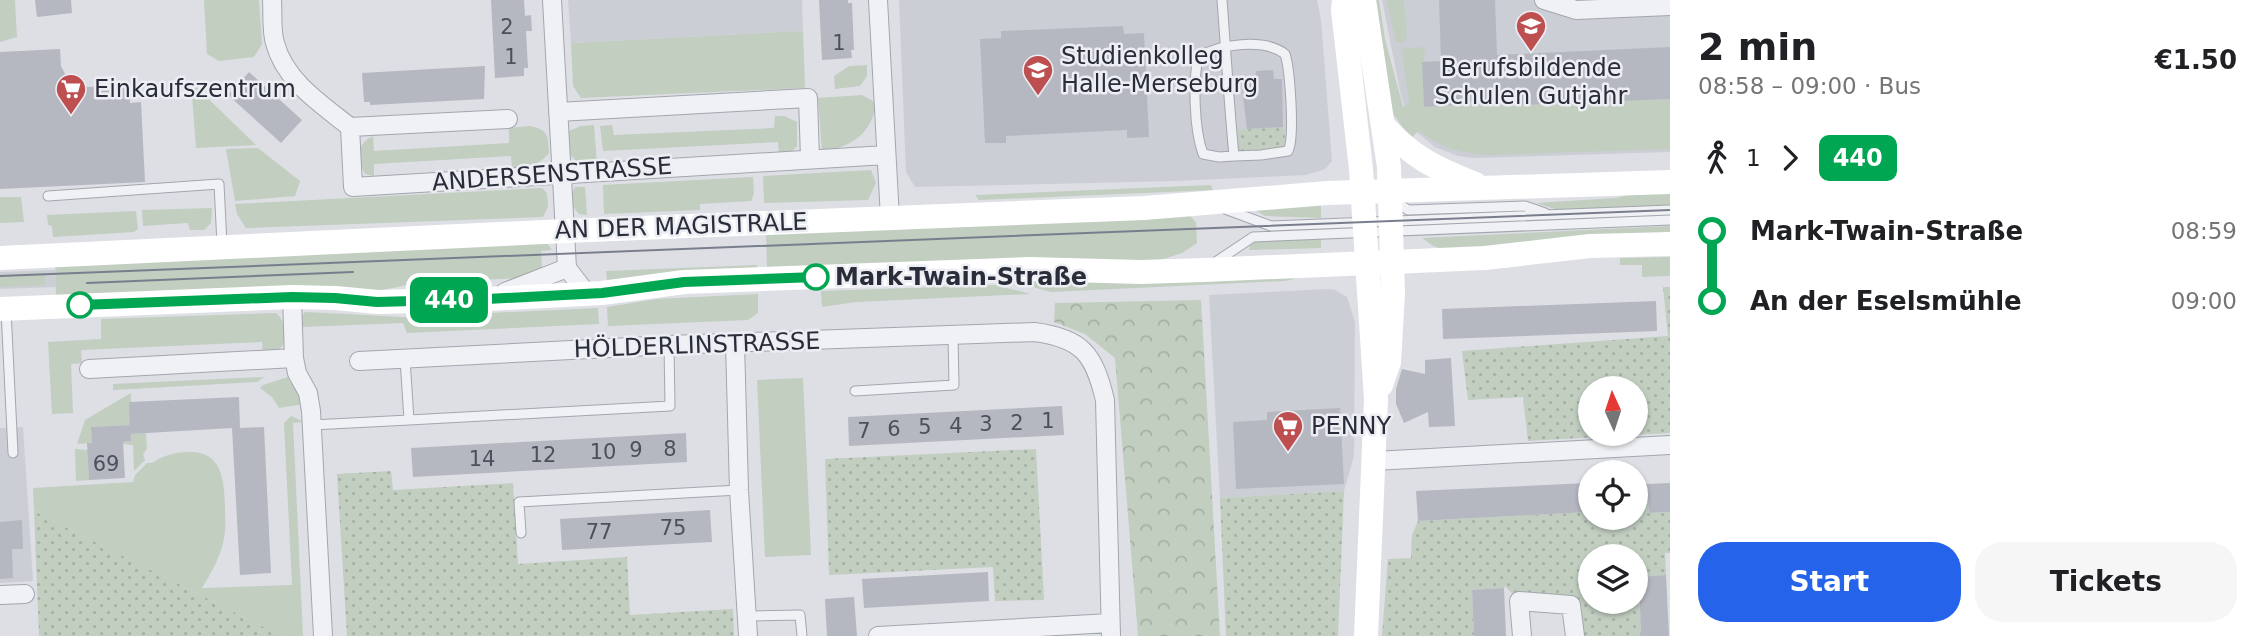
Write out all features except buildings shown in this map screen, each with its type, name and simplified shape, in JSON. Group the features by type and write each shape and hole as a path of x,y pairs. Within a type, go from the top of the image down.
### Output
{"main road":[{"path":"1344,0 1362,192 1383,225 1391,261 1393,292 1389,362 1376,399"},
{"path":"1364,0 1388,159 1389,191 1383,225 1366,262 1376,399 1366,636"},
{"path":"1383,125 1421,160 1474,187"},
{"name":"AN DER MAGISTRALE","path":"0,258 222,246 1214,204 1327,193 1670,182"},
{"path":"1383,225 1440,195 1474,187"},
{"path":"3,308 292,297 377,302 487,299 587,294 710,281 1029,269 1141,272 1204,270 1485,258 1590,246 1670,244"}],"street":[{"path":"272,0 274,41 281,61 304,91 350,127 508,119"},
{"path":"552,0 567,268 587,294"},
{"path":"878,0 890,218"},
{"path":"1545,0 1576,10 1670,6"},
{"path":"558,112 808,98 810,158"},
{"name":"ANDERSENSTRASSE","path":"350,127 353,187 886,155"},
{"path":"487,299 567,268"},
{"path":"292,297 294,358 297,373 309,393 312,425 323,636"},
{"name":"HÖLDERLINSTRASSE","path":"359,361 669,345 1034,332 1062,337 1077,345 1096,367 1105,400 1110,629"},
{"path":"735,343 739,490 748,636"},
{"path":"89,369 294,358"},
{"path":"1374,461 1471,458 1670,445"},
{"path":"0,595 25,594"},
{"path":"1522,636 1519,601 1571,605 1575,636"},
{"path":"878,636 1110,629"}],"lane":[{"path":"1222,0 1234,156"},
{"path":"1250,45 1279,49 1287,59 1289,79 1292,139 1288,151 1234,156 1203,154 1199,143 1195,71 1198,57 1210,50 1250,45"},
{"path":"48,196 219,184 222,246"},
{"path":"1214,204 1271,226 1670,220"},
{"path":"1383,225 1525,206 1550,215"},
{"path":"1204,270 1253,237 1383,225 1670,210"},
{"path":"3,308 13,453"},
{"path":"855,391 954,385 953,336"},
{"path":"312,425 670,406 669,345"},
{"path":"405,359 409,419"},
{"path":"0,421 11,421"},
{"path":"521,533 519,502 739,490"},
{"path":"747,616 800,615 802,636"}],"shaded area":[{"path":"568,0 802,0 803,31 571,43"},
{"path":"899,0 1317,0 1321,20 1332,161 1325,169 1306,175 915,187 906,172"},
{"name":"Berufsbildende Schulen Gutjahr","path":"1382,0 1544,0 1670,6 1670,152 1473,158 1458,156 1435,147 1418,133 1407,114"},
{"path":"55,270 56,287 0,289 0,272"},
{"path":"1327,289 1347,297 1355,322 1354,456 1344,491 1220,498 1209,295"},
{"path":"23,427 33,581 0,583 0,428"}],"green space":[{"path":"0,0 15,0 17,37 0,42"},
{"path":"204,0 259,0 262,44 254,57 219,61 207,54"},
{"path":"1374,0 1379,0 1385,39 1403,107 1409,104 1402,49 1425,47 1422,62 1424,107 1462,105 1462,102 1517,100 1518,105 1670,99 1670,149 1488,155 1451,148 1419,130 1411,139 1389,108"},
{"path":"1386,0 1404,0 1407,39 1403,43 1396,41"},
{"path":"803,31 805,88 581,98 573,86 571,43"},
{"path":"867,65 867,76 860,86 835,89 834,76 849,66"},
{"path":"191,82 256,145 196,148"},
{"path":"862,95 876,106 864,132 850,143 822,151 818,98"},
{"path":"775,116 784,116 797,122 797,146 789,154 779,155 778,142 603,151 600,126 612,125 614,135 774,128"},
{"path":"594,125 597,165 581,165 568,150 569,131"},
{"path":"529,126 546,134 549,153 541,161 528,166 512,169 511,156 374,164 374,176 365,174 360,163 363,143 373,136 374,151 509,143 509,128"},
{"path":"1283,127 1286,143 1284,147 1239,151 1238,130"},
{"path":"258,148 300,181 295,196 235,201 226,149"},
{"path":"871,170 876,183 868,200 764,203 763,176"},
{"path":"753,177 754,194 751,201 700,204 700,210 604,214 603,185"},
{"path":"1211,185 1213,190 979,200 975,195"},
{"path":"575,187 585,187 587,215 579,214 574,208 572,194"},
{"path":"542,188 547,193 548,207 543,217 246,228 237,214 235,204"},
{"path":"1670,190 1670,205 1558,210 1536,203 1616,198 1638,192"},
{"path":"0,197 21,197 24,222 0,223"},
{"path":"1321,205 1321,218 1265,216 1252,208"},
{"path":"212,208 211,223 204,230 190,230 188,223 143,226 142,210"},
{"path":"136,211 138,229 134,232 53,237 52,226 48,225 47,215"},
{"path":"1190,216 1196,222 1197,243 1182,253 1157,261 767,269 766,231"},
{"path":"1670,226 1670,235 1446,250 1433,246 1422,238"},
{"path":"1321,239 1321,248 1249,250 1251,242"},
{"path":"546,242 552,250 541,251 542,268 521,278 417,283 378,291 56,298 55,260"},
{"path":"1670,257 1670,276 1642,277 1642,265 1620,265 1620,258"},
{"path":"757,265 757,269 607,281 606,271"},
{"path":"45,273 45,285 0,287 0,275"},
{"path":"1296,275 1294,279 1284,281 1051,292 1011,281"},
{"path":"995,285 1031,294 856,302 822,307 821,291"},
{"path":"1663,287 1670,287 1670,433 1648,434 1648,376 1578,376 1578,438 1528,441 1523,397 1468,400 1462,351 1668,336"},
{"path":"758,294 758,313 748,320 608,326 607,307 657,299"},
{"path":"1201,300 1220,636 1138,636 1115,358 1085,334 1054,322 1055,303"},
{"path":"598,308 599,324 407,333 403,323 301,327 301,317 305,312 403,317"},
{"path":"276,313 285,326 286,340 272,353 263,354 262,342 81,350 82,363 71,364 73,413 52,414 48,342 101,339 101,319"},
{"path":"264,377 257,382 113,390 113,384"},
{"path":"288,377 300,391 303,404 279,408 272,397 260,388"},
{"path":"803,378 811,555 765,557 757,380"},
{"path":"131,393 130,425 91,427 92,443 77,444 85,420"},
{"path":"291,416 304,422 293,423 303,636 281,636 34,511 33,488 133,482 135,475 147,463 178,453 199,453 208,456 219,468 224,486 225,506 223,545 202,588 292,585 284,423"},
{"path":"146,433 147,449 143,454 145,460 134,471 133,445 123,442 131,441 130,434"},
{"path":"75,449 88,450 89,480 76,481"},
{"path":"1036,449 1044,600 995,601 993,567 829,575 825,459"},
{"path":"391,471 393,490 513,483 518,564 627,557 630,615 733,609 734,636 347,636 337,474"},
{"path":"1344,491 1338,636 1226,636 1220,498"},
{"path":"1648,498 1649,513 1670,512 1670,553 1665,553 1666,575 1648,576 1648,544 1578,544 1578,614 1640,614 1641,636 1574,636 1568,605 1519,601 1505,586 1472,590 1474,636 1382,636 1388,559 1411,558 1412,535 1418,521 1578,513 1578,530 1648,530"},
{"path":"34,511 281,636 39,636"}],"tram line":[{"path":"0,276 1670,210"},
{"path":"87,283 353,272"}],"bus line":[{"name":"440","path":"80,305 292,297 377,302 487,299 602,293 684,282 816,277"}],"place":[{"name":"Berufsbildende Schulen Gutjahr","path":"1531,53"},
{"name":"Studienkolleg Halle-Merseburg","path":"1038,97"},
{"name":"Einkaufszentrum","path":"71,116"},
{"name":"Mark-Twain-Straße","path":"816,277"},
{"name":"PENNY","path":"1288,453"}]}
